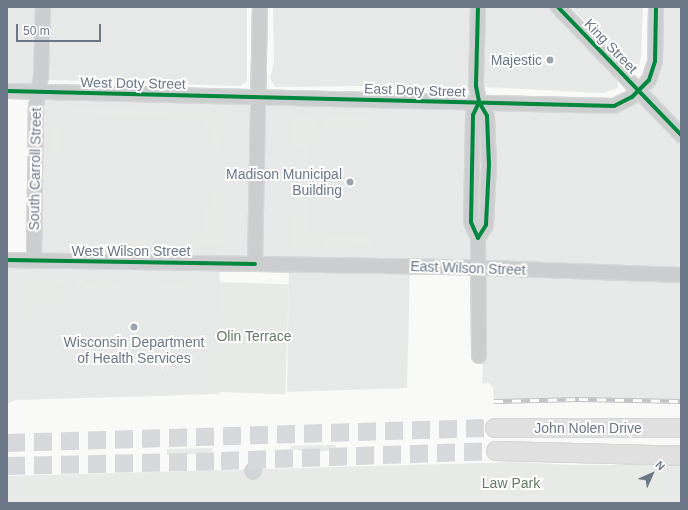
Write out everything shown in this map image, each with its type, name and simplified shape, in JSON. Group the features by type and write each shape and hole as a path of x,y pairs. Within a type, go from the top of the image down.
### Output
{"main road":[{"name":"John Nolen Drive","path":"495,428 681,428"},
{"name":"John Nolen Drive","path":"496,451 681,456"}],"street":[{"name":"South Carroll Street","path":"34,260 36,107 41,75 43,7"},
{"path":"255,264 260,7"},
{"path":"478,7 476,86 479,102 473,115 471,222 478,238 479,356"},
{"name":"King Street","path":"558,7 681,135"},
{"name":"East Doty Street","path":"259,97 614,106 623,103 639,91 649,80 655,61 656,7"},
{"name":"West Doty Street","path":"7,91 259,97"},
{"name":"West Wilson Street","path":"7,260 255,264"},
{"name":"East Wilson Street","path":"255,264 478,268 681,275"}],"shaded area":[{"path":"7,7 43,7 38,91 609,106 649,80 656,7 681,7 681,401 579,399 494,401 493,387 489,383 482,384 483,365 479,356 478,268 410,266 407,388 287,392 289,266 220,262 219,394 15,400 7,404 7,260 34,260 38,92 7,91"},
{"path":"47,7 247,7 247,81 240,86 49,80"},
{"path":"273,7 473,7 471,87 383,89 362,86 275,87 270,78 274,62"},
{"path":"483,7 549,7 617,79 618,88 603,93 484,87"},
{"path":"571,7 643,7 641,58 637,71 632,73 626,69 621,59"},
{"path":"253,462 259,465 262,471 259,477 253,480 247,477 244,471 247,465"}],"green space":[{"path":"62,108 169,111 169,118 72,113 72,110"},
{"path":"173,111 221,114 224,132 218,137 218,156 214,156 214,146 204,145 204,142 212,142 212,130 205,129 205,119 173,118"},
{"path":"54,114 54,122 58,123 58,158 50,158 50,126"},
{"path":"293,115 316,116 315,130 311,133 312,145 309,146 308,173 304,173 304,148 293,145"},
{"path":"325,116 368,117 367,124 363,124 362,130 331,127 331,130 325,130"},
{"path":"301,190 307,191 307,233 313,234 313,248 291,247 291,218 297,217 297,198 300,198"},
{"path":"213,192 222,193 223,197 222,243 219,243 219,245 183,245 183,249 179,249 176,240 202,239 203,207 213,207"},
{"path":"323,234 373,235 373,249 370,249 369,245 350,245 350,249 323,248"},
{"path":"102,238 149,239 149,244 140,244 140,248 102,247"},
{"path":"17,278 65,280 65,286 56,286 56,303 25,302 22,335 23,320 16,320"},
{"path":"76,280 83,280 88,285 95,285 99,280 109,280 109,283 118,283 118,289 84,288 84,286 76,286"},
{"path":"154,281 160,281 160,285 165,286 172,286 176,282 192,282 196,287 187,287 187,290 154,289"},
{"name":"Olin Terrace","path":"219,282 289,284 285,394 215,392"},
{"path":"575,285 681,287 681,289 575,287"},
{"path":"335,445 337,450 313,452 290,449 291,446"},
{"path":"212,448 213,451 200,454 167,455 167,449"},
{"name":"Law Park","path":"519,462 571,465 681,465 681,503 7,503 7,476"}],"tunnel":[{"path":"7,443 495,428"},
{"path":"7,466 221,461 496,451"}],"railway":[{"path":"494,401 579,399 681,401"}],"cycle path":[{"path":"478,7 476,86 479,102 487,116 489,165 486,225 478,238 471,222 473,115 479,102"},
{"path":"558,7 681,135"},
{"path":"7,91 614,106 632,97 649,80 655,61 656,7"},
{"path":"7,260 255,264"}],"place":[{"name":"Majestic","path":"550,60"},
{"name":"Madison Municipal Building","path":"350,182"},
{"name":"Wisconsin Department of Health Services","path":"134,327"}]}
